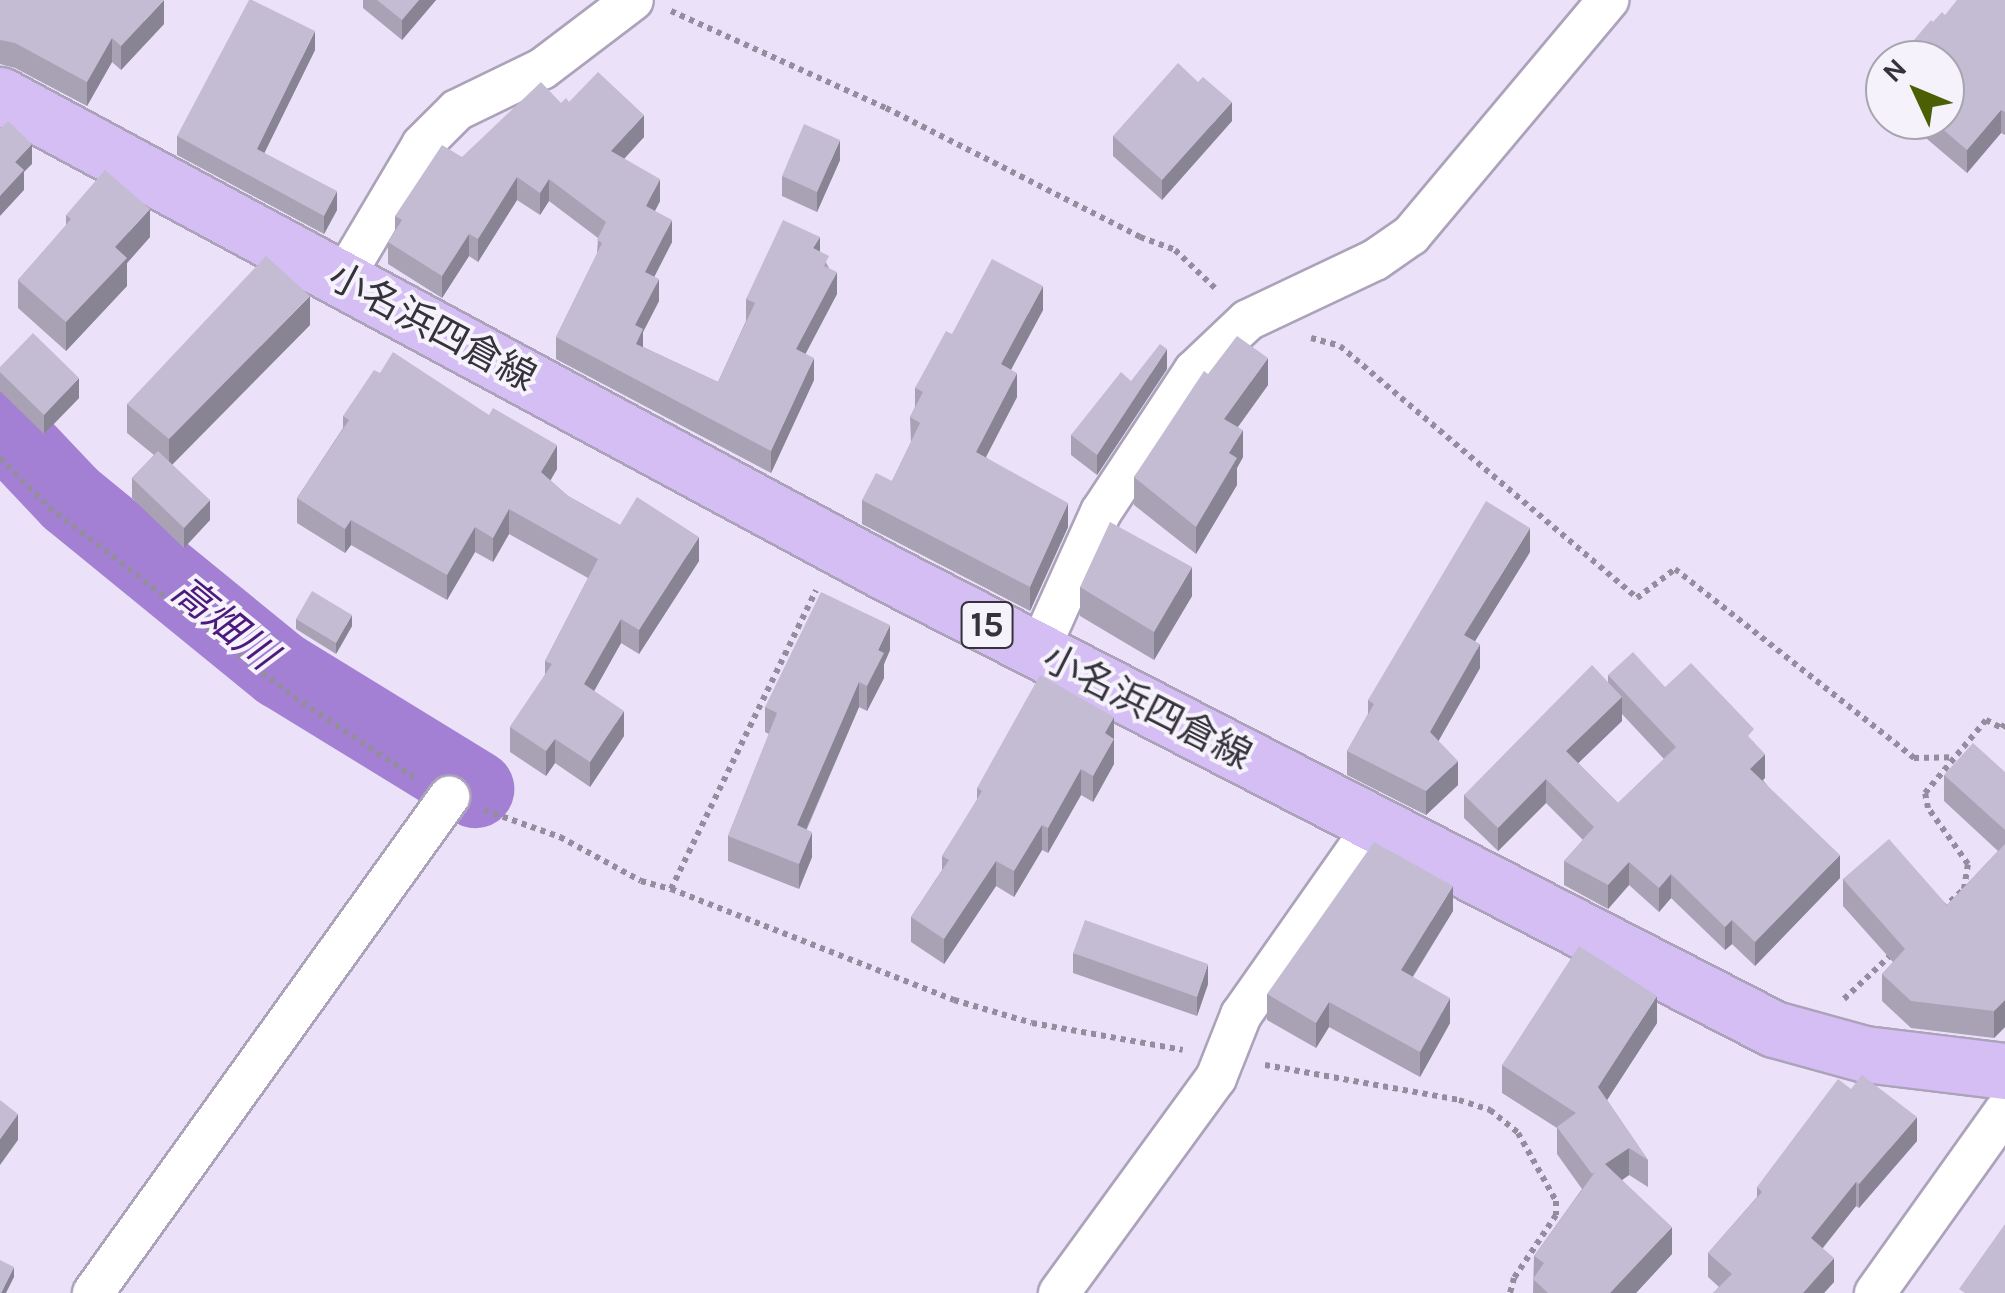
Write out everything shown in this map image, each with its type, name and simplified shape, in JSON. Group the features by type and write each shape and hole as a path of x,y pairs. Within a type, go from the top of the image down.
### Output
{"main road":[{"name":"小名浜四倉線","path":"0,95 1038,652 1774,1028 1865,1054 2005,1071"}],"street":[{"path":"1038,652 1101,512 1194,371 1248,320 1375,260 1411,235 1608,0"},
{"path":"342,280 422,145 457,110 542,68 648,4"},
{"path":"93,1293 450,797"},
{"path":"1059,1293 1216,1078 1220,1057 1240,1014 1375,824"},
{"path":"1884,1290 2005,1111"}],"path":[{"path":"648,4 886,108 1140,237 1175,250 1248,320 1340,346 1637,598 1675,568 1914,758 1953,758"},
{"path":"0,458 49,507 294,697 450,797 560,836 641,881 954,1000 1032,1024 1490,1110 1518,1133 1556,1202 1550,1229 1514,1278 1510,1293"},
{"path":"672,890 838,544"},
{"path":"1935,916 1964,888 1968,864 1928,808 1925,793 1986,720 2004,728"},
{"path":"1802,1037 1905,942"}],"building":[{"path":"0,0 164,0 121,46 112,38 87,82 15,43 0,40"},
{"path":"249,0 315,31 257,149 337,191 324,216 177,136"},
{"path":"377,0 419,0 402,20"},
{"path":"1957,0 2005,0 2005,112 2001,110 1967,150 1955,140 1965,140 1965,40 1914,40 1931,20 1942,12 1945,15"},
{"path":"1178,63 1198,82 1203,77 1232,102 1162,180 1113,136"},
{"path":"598,72 644,115 611,151 660,179 646,206 672,220 645,272 659,279 635,325 643,329 636,344 718,382 755,303 746,299 783,220 820,237 813,248 829,256 824,266 837,272 796,349 814,358 771,451 556,337 602,243 597,240 606,222 549,179 540,193 517,177 478,239 469,234 442,276 388,242 402,220 395,216 442,145 462,157 541,82 561,103 566,98 569,102"},
{"path":"8,121 32,144 15,162 24,170 0,196 0,127"},
{"path":"804,124 840,140 817,192 782,176"},
{"path":"105,170 150,209 115,247 127,258 66,322 18,280 71,219 66,215"},
{"path":"266,256 310,296 169,439 127,404"},
{"path":"992,259 1043,286 1001,364 1017,373 976,452 1068,503 1030,587 862,500 876,473 892,481 920,423 910,417 923,392 915,388 946,331 952,334"},
{"path":"33,333 79,378 44,415 0,372 0,367"},
{"path":"1237,336 1268,358 1224,419 1243,430 1229,453 1237,458 1196,527 1134,477 1204,371 1208,374"},
{"path":"1160,344 1167,349 1097,455 1071,435 1121,372 1131,381"},
{"path":"393,352 489,415 493,408 557,445 541,472 568,496 620,525 637,497 699,537 639,630 621,619 584,684 624,711 590,762 555,739 546,751 510,727 552,664 545,661 598,559 509,509 493,538 475,527 447,575 351,520 345,529 297,498 349,420 343,416 374,370 380,373"},
{"path":"158,451 210,500 184,528 132,478"},
{"path":"1486,501 1530,528 1464,635 1480,644 1430,732 1458,761 1426,791 1347,751 1374,704 1368,700"},
{"path":"1110,522 1192,567 1154,632 1080,587"},
{"path":"312,591 352,615 336,643 296,619"},
{"path":"821,592 890,625 878,650 884,653 867,686 859,682 797,825 812,832 799,864 728,836 777,713 765,707"},
{"path":"1633,652 1665,687 1691,663 1754,729 1748,736 1765,754 1750,769 1840,855 1755,942 1732,920 1725,927 1671,874 1659,888 1629,862 1608,885 1564,861 1594,827 1546,779 1498,828 1464,795 1592,665 1622,697 1566,751 1618,803 1676,747 1608,675"},
{"path":"1040,675 1114,717 1105,733 1114,739 1093,776 1081,769 1048,828 1042,825 1014,871 996,861 944,939 911,917 949,860 942,856 982,791 977,788"},
{"path":"1973,743 2005,772 2005,830 1944,775"},
{"path":"1889,839 1947,905 2005,844 2005,1000 1994,1011 1911,1001 1882,974 1905,949 1843,879"},
{"path":"1374,842 1453,886 1401,970 1450,998 1420,1052 1329,1002 1316,1023 1267,994"},
{"path":"1085,920 1208,964 1197,997 1073,953"},
{"path":"1579,946 1657,996 1598,1087 1648,1160 1629,1148 1605,1164 1672,1227 1610,1293 1548,1293 1533,1279 1544,1263 1534,1256 1595,1172 1592,1174 1557,1127 1576,1113 1502,1065"},
{"path":"1862,1075 1917,1117 1859,1184 1856,1182 1811,1238 1834,1258 1803,1293 1713,1293 1732,1274 1708,1253 1762,1192 1757,1187 1838,1079 1851,1089"},
{"path":"0,1100 18,1114 0,1139"},
{"path":"2005,1224 2005,1293 1965,1293 1959,1289"},
{"path":"0,1260 14,1267 1,1293 0,1293"}],"waterway":[{"name":"高畑川","path":"0,424 71,499 281,670 475,789"}]}
